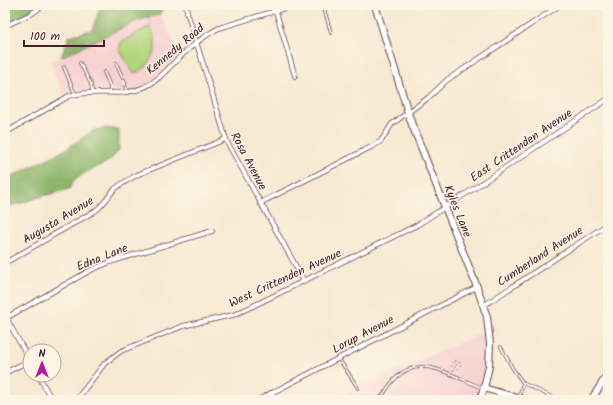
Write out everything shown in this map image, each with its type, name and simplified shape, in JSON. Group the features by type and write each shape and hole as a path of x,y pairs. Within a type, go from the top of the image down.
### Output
{"main road":[{"name":"Kyles Lane","path":"375,5 408,112 484,306 490,344 489,366 480,400"},
{"path":"591,400 608,374"},
{"path":"484,388 521,399"}],"street":[{"path":"5,26 31,14 44,5"},
{"name":"Rosa Avenue","path":"186,5 226,139 304,281"},
{"path":"274,5 295,76"},
{"name":"Kennedy Road","path":"5,133 75,94 92,91 136,91 160,77 196,42 219,28 295,5"},
{"path":"260,203 375,146 381,141 392,124 428,98 447,80 560,5"},
{"name":"East Crittenden Avenue","path":"445,207 608,99"},
{"name":"Augusta Avenue","path":"5,263 95,211 117,188 139,174 226,139"},
{"name":"West Crittenden Avenue","path":"76,400 105,363 121,352 182,326 233,314 251,307 417,225 445,207"},
{"name":"Cumberland Avenue","path":"484,306 608,224"},
{"name":"Edna Lane","path":"6,317 89,271 110,262 212,231"},
{"name":"Lorup Avenue","path":"258,400 477,287"},
{"path":"6,317 22,346"},
{"path":"5,373 22,365"},
{"path":"42,383 52,400"},
{"path":"271,393 275,400"}],"lane":[{"path":"323,5 331,33"},
{"path":"80,62 91,84 92,91"},
{"path":"116,62 125,83 126,92"},
{"path":"64,68 75,94"},
{"path":"104,72 110,86 110,92"},
{"path":"501,347 513,369 523,383 556,399"},
{"path":"338,359 358,388"},
{"path":"379,400 397,377 410,369 427,366 433,367 484,388"},
{"path":"521,399 523,383"}],"path":[{"path":"455,361 460,362"},
{"path":"455,361 456,366"},
{"path":"455,361 452,364 452,367 455,369"},
{"path":"451,375 460,362"},
{"path":"455,369 460,368 460,362"},
{"path":"358,388 363,389 359,400"},
{"path":"447,400 450,396"}],"shaded area":[{"path":"160,14 181,56 159,77 136,91 92,91 65,98 50,62 137,21"},
{"path":"489,330 490,354 480,400 340,400 358,388"}],"green space":[{"path":"5,5 44,5 5,26"},
{"path":"101,5 164,5 160,14 137,21 61,57 69,36 92,30"},
{"path":"150,26 155,39 155,51 146,67 134,74 119,49 121,42"},
{"path":"106,128 119,129 119,150 110,160 83,174 69,189 5,207 5,181 10,177 63,151 94,130"}]}
